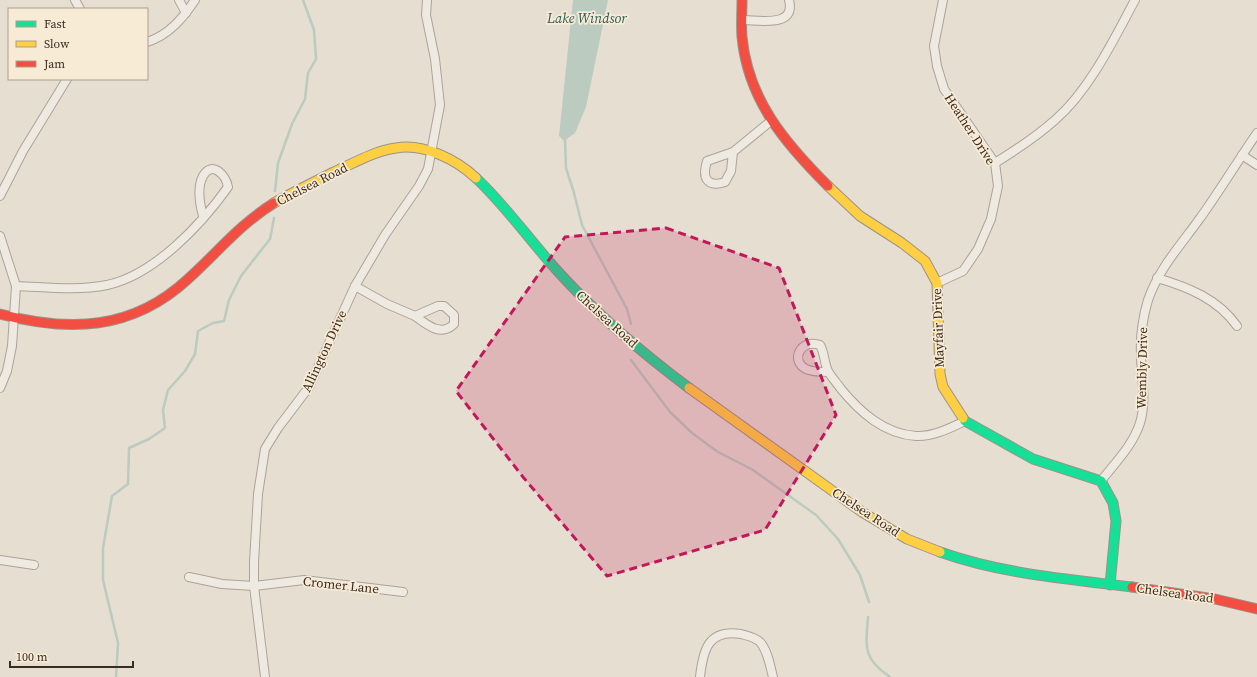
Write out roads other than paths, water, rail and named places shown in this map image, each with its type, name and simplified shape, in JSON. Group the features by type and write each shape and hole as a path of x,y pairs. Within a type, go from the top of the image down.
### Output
{"street":[{"path":"179,0 186,13"},
{"path":"148,42 169,31 186,13 195,0"},
{"name":"Allington Drive","path":"265,677 254,586 258,494 265,449 278,428 309,388 355,286 385,235 419,186 428,169 440,105 435,59 426,15 427,0"},
{"name":"Mayfair Drive","path":"742,0 742,20 746,62 754,88 771,121 801,159 860,216 925,261 937,283 939,307 940,374 943,387 965,421 1033,459 1101,481"},
{"path":"742,20 776,21 783,19 788,16 790,11 790,0"},
{"name":"Heather Drive","path":"937,283 963,270 978,249 991,219 998,186 995,162 944,89 937,66 934,46 943,0"},
{"path":"995,162 1019,149 1056,119 1081,90 1103,58 1135,0"},
{"path":"0,196 23,151 66,80"},
{"path":"733,152 771,121"},
{"name":"Wembly Drive","path":"1101,481 1125,450 1140,424 1144,396 1140,355 1142,324 1157,278 1171,255 1197,222 1257,133"},
{"name":"Chelsea Road","path":"0,314 50,326 86,326 121,318 158,302 188,279 244,224 284,197 352,164 394,148 417,148 432,152 462,166 487,188 566,282 629,339 731,418 872,518 917,544 972,562 1058,578 1174,591 1257,608"},
{"path":"1242,155 1257,165"},
{"path":"16,286 88,288 107,285 126,279 156,262 184,238 203,216 228,187 227,179 214,169 208,170 202,176 200,204 203,216"},
{"path":"0,236 16,286 15,318 8,371 0,388"},
{"path":"1157,278 1184,286 1210,300 1227,312 1237,326"},
{"path":"355,286 387,304 415,316"},
{"path":"828,372 855,407 875,422 890,430 916,436 931,435 965,421"},
{"path":"1101,481 1113,503 1116,521 1110,585"},
{"path":"0,560 34,565"},
{"name":"Cromer Lane","path":"189,577 222,584 254,586 304,580 403,592"},
{"path":"700,677 702,654 712,640 728,633 751,636 761,643 767,656 773,677"}],"water":[{"name":"Lake Windsor","path":"573,0 608,0 586,107 575,133 564,141 559,136"}],"waterway":[{"path":"275,191 278,163 292,124 305,99 308,73 316,59 314,30 303,0"},
{"path":"565,139 566,168 582,225 627,309 631,324"},
{"path":"116,677 118,643 103,580 103,548 112,496 128,484 129,448 149,439 165,428 163,410 168,390 185,371 195,354 198,331 213,323 224,321 229,300 241,276 270,239 274,218"},
{"path":"631,360 670,412 692,433 718,452 753,470 816,515 838,539 860,575 869,602"},
{"path":"868,617 867,644 870,658 874,664 890,677"}]}
